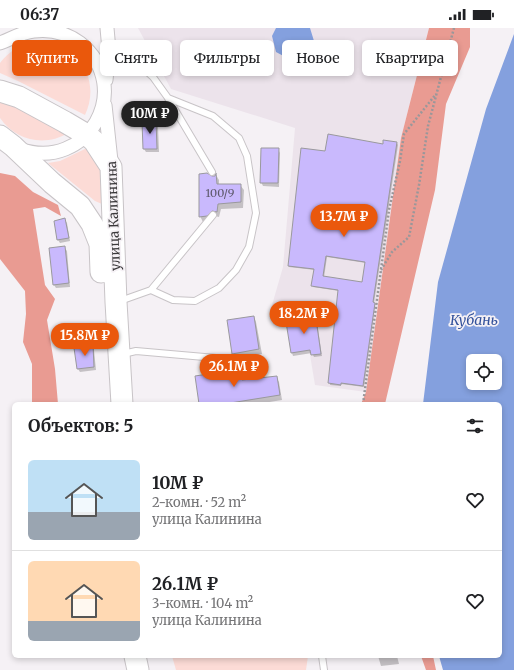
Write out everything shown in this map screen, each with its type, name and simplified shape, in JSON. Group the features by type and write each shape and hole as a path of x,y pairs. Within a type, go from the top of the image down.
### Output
{"highway":[{"path":"0,91 19,97 87,135 94,141 112,167"},
{"name":"улица Калинина","path":"6,141 80,206 92,224 100,244 110,402"},
{"name":"улица Калинина","path":"112,167 116,302 122,402"},
{"path":"135,658 138,670"},
{"path":"149,658 152,670"}],"street":[{"path":"0,48 28,28"},
{"name":"улица Калинина","path":"107,28 108,40"},
{"path":"0,43 30,32 47,30 58,32 73,38 87,49 97,62 103,78 104,94 103,106 96,123 87,135 72,146 48,154 30,152 6,141"},
{"name":"улица Калинина","path":"106,76 104,94 112,167"}],"lane":[{"path":"152,76 168,98 212,172"},
{"path":"151,290 173,300 195,301 219,288 236,270 249,247 256,213 247,156 239,138 213,116 168,98"},
{"path":"116,302 151,290 213,215"},
{"path":"119,355 136,351 250,361"},
{"path":"322,658 324,670"}],"path":[{"path":"381,271 392,252 409,237 428,126 454,28"},
{"path":"363,402 389,210 400,161 404,134 436,94"}],"shaded area":[{"path":"138,28 429,28 426,40 362,40 362,76 417,76 401,138 366,392 315,385 302,307 270,312 283,267 295,128 171,89 164,76 172,76 172,40 144,40"},
{"path":"429,28 470,28 470,47 458,76 458,40 426,40"},
{"path":"12,52 12,76 88,76 90,88 89,101 85,115 0,73 0,63"},
{"path":"417,76 458,76 446,104 435,190 385,402 362,402 366,392 401,138"},
{"path":"0,94 68,133 50,140 22,137 7,126 0,118"},
{"path":"87,148 99,167 104,185 102,204 95,201 48,163 60,161"},
{"path":"0,173 15,176 33,192 58,205 61,216 45,207 33,209 45,285 55,299 47,320 55,369 58,402 32,402 32,364 23,342 26,314 25,291 0,259"},
{"path":"173,658 308,658 306,670 176,670"},
{"path":"422,658 433,658 436,670 426,670"}],"water":[{"path":"276,28 310,28 314,40 282,40 282,55 276,52 272,36"},
{"name":"Кубань","path":"514,34 514,670 443,670 440,658 502,658 502,402 423,402 438,282 486,109"}],"building":[{"path":"156,121 157,149 143,149 142,122"},
{"path":"328,134 383,144 383,140 397,142 373,302 375,303 363,386 328,383 338,290 311,286 314,269 288,266 301,148 325,151","holes":["326,256 365,262 362,282 323,276"]},
{"path":"261,148 279,148 278,183 260,183"},
{"path":"207,173 215,176 216,173 217,184 241,184 241,202 218,204 217,212 212,211 207,216 199,217 199,174"},
{"path":"65,218 69,238 57,240 54,221"},
{"path":"65,246 69,283 53,285 49,248"},
{"path":"315,312 321,354 311,355 310,350 291,353 286,322 306,320 305,313"},
{"path":"254,316 259,349 232,354 227,320"},
{"path":"93,345 94,367 77,369 74,348"},
{"path":"241,369 242,380 277,376 280,395 236,402 199,402 195,376"}]}
